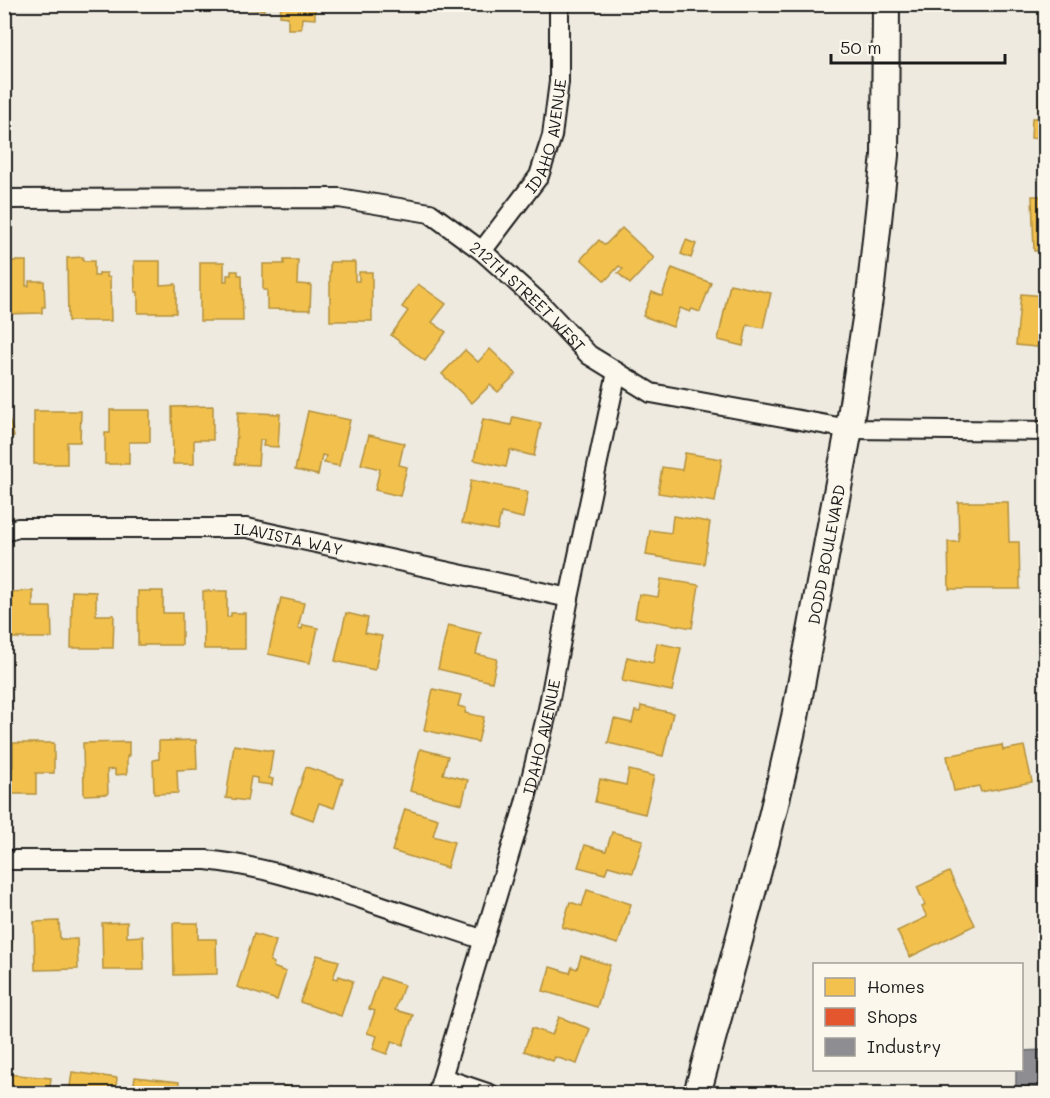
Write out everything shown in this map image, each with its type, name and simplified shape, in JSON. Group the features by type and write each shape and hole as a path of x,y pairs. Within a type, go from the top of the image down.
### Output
{"main road":[{"name":"DODD BOULEVARD","path":"697,1094 782,775 849,429 871,286 885,155 886,4"}],"street":[{"name":"IDAHO AVENUE","path":"482,251 538,176 552,136 559,82 559,4"},
{"name":"212TH STREET WEST","path":"4,199 339,198 430,213 482,251 542,305 589,355 651,393 849,429 1046,431"},
{"name":"IDAHO AVENUE","path":"440,1086 525,803 548,709 617,372"},
{"name":"ILAVISTA WAY","path":"4,532 18,528 247,528 569,598"},
{"path":"4,858 9,860 206,860 231,863 273,871 307,881 484,940"},
{"path":"440,1086 490,1094"}],"building: Homes":[{"path":"235,4 264,4 264,10 234,9"},
{"path":"281,4 315,4 315,19 302,18 301,29 288,29 288,17 280,16"},
{"path":"1042,4 1046,4 1046,43 1043,43"},
{"path":"1040,83 1046,83 1046,139 1031,138 1032,118 1038,118"},
{"path":"1032,196 1046,196 1046,251 1034,251"},
{"path":"622,228 654,258 630,284 618,273 623,269 619,266 605,281 581,259 599,240 605,245"},
{"path":"686,240 696,244 691,258 681,254"},
{"path":"83,257 83,261 94,261 94,276 107,273 107,277 110,277 111,321 68,321 67,258"},
{"path":"284,260 298,260 297,284 311,285 310,310 267,309 267,290 263,290 263,264 284,264"},
{"path":"5,261 26,261 26,286 29,286 29,281 44,281 45,307 42,307 42,313 4,314"},
{"path":"134,261 160,261 160,285 176,284 176,313 138,313"},
{"path":"200,262 224,262 224,281 227,281 227,275 231,275 231,271 238,271 238,275 242,275 243,321 200,321"},
{"path":"330,262 355,262 355,281 359,281 359,272 372,272 372,321 330,321"},
{"path":"672,268 711,283 700,312 692,309 690,312 680,308 673,327 643,316 652,292 662,296"},
{"path":"418,284 446,304 432,322 446,332 425,361 391,335 408,311 402,307"},
{"path":"730,284 771,293 763,328 747,325 743,346 718,340"},
{"path":"1021,294 1046,296 1046,348 1016,345"},
{"path":"490,349 516,374 498,392 490,385 472,403 442,374 465,350 478,362"},
{"path":"4,406 14,436 4,439"},
{"path":"213,406 213,440 194,440 194,464 173,464 172,407"},
{"path":"110,410 150,410 150,442 129,442 129,464 105,464 105,433 110,433"},
{"path":"34,411 81,411 80,442 67,442 67,464 34,464"},
{"path":"308,411 350,420 339,466 324,463 326,456 322,455 318,475 295,470"},
{"path":"238,412 280,414 278,447 263,446 264,440 260,440 258,465 235,464"},
{"path":"513,417 541,423 534,456 510,450 506,467 474,460 483,419 511,425"},
{"path":"369,435 404,443 399,465 407,467 400,496 375,490 380,469 361,464"},
{"path":"685,453 722,459 715,502 658,493 662,467 682,470"},
{"path":"471,480 528,492 523,518 501,513 497,530 462,523"},
{"path":"958,502 1008,502 1009,542 1019,542 1020,589 949,589 948,542 959,542"},
{"path":"673,516 710,522 704,564 646,555 650,530 671,533"},
{"path":"661,579 699,585 692,628 635,618 639,594 658,597"},
{"path":"33,591 33,607 51,607 52,638 10,638 10,592"},
{"path":"72,591 96,592 96,615 114,615 113,648 71,648"},
{"path":"138,591 163,591 163,613 182,613 182,645 138,645"},
{"path":"203,591 227,591 227,617 231,616 231,613 245,613 245,649 204,649"},
{"path":"281,598 304,603 298,628 302,629 303,625 318,628 310,663 268,654"},
{"path":"346,613 368,618 365,633 382,636 375,670 335,661"},
{"path":"448,625 481,633 476,654 497,659 492,682 438,669"},
{"path":"657,643 681,648 672,691 622,681 627,657 653,663"},
{"path":"433,689 461,695 458,706 466,708 465,713 484,717 478,742 424,730"},
{"path":"641,706 673,713 663,756 608,743 614,719 632,723 635,711 640,712"},
{"path":"196,740 197,769 177,770 178,793 154,794 153,760 159,759 159,741"},
{"path":"129,742 127,774 115,775 115,769 107,770 108,794 84,795 83,743"},
{"path":"13,743 54,743 54,773 36,773 36,794 6,794 6,767 13,767"},
{"path":"234,745 273,751 269,778 273,779 272,785 257,783 257,778 251,777 247,801 226,798"},
{"path":"1002,745 1003,750 1024,746 1032,782 981,792 979,786 954,791 947,756"},
{"path":"420,749 448,756 443,774 468,780 462,804 410,791"},
{"path":"306,767 343,779 334,808 319,803 313,820 291,812"},
{"path":"629,770 654,776 645,814 595,802 600,779 626,785"},
{"path":"405,809 438,819 433,836 454,842 447,868 392,851"},
{"path":"612,832 643,840 633,873 608,866 605,874 578,867 585,845 606,851"},
{"path":"949,872 975,925 910,957 897,931 927,917 922,907 925,905 917,887"},
{"path":"587,890 631,904 618,944 562,927 570,902 582,906"},
{"path":"59,921 60,939 77,939 78,969 35,970 34,922"},
{"path":"127,922 127,937 143,936 144,970 103,970 102,923"},
{"path":"173,923 198,923 198,939 216,939 217,974 174,975"},
{"path":"254,934 276,941 270,961 274,963 273,967 286,972 277,1000 237,987"},
{"path":"4,939 12,940 8,973 4,972"},
{"path":"317,955 339,961 333,978 338,979 339,976 353,981 341,1016 300,1002"},
{"path":"581,956 610,965 597,1007 543,991 550,967 570,973 572,967 577,969"},
{"path":"380,977 404,985 395,1010 413,1015 403,1045 392,1041 387,1054 373,1049 377,1036 367,1033 375,1011 369,1009"},
{"path":"559,1017 590,1029 577,1064 555,1057 553,1061 524,1051 532,1028 552,1035"},
{"path":"72,1072 117,1078 115,1094 69,1094"},
{"path":"6,1074 51,1078 49,1094 4,1094"},
{"path":"135,1077 179,1082 178,1094 132,1094"},
{"path":"284,1086 301,1090 300,1094 282,1094"},
{"path":"199,1088 240,1094 199,1094"}],"building: Shops":[{"path":"411,4 493,4 493,9 411,9"}],"building: Industry":[{"path":"1044,1050 1045,1094 1016,1094 1016,1071 1023,1071 1023,1051"}]}
